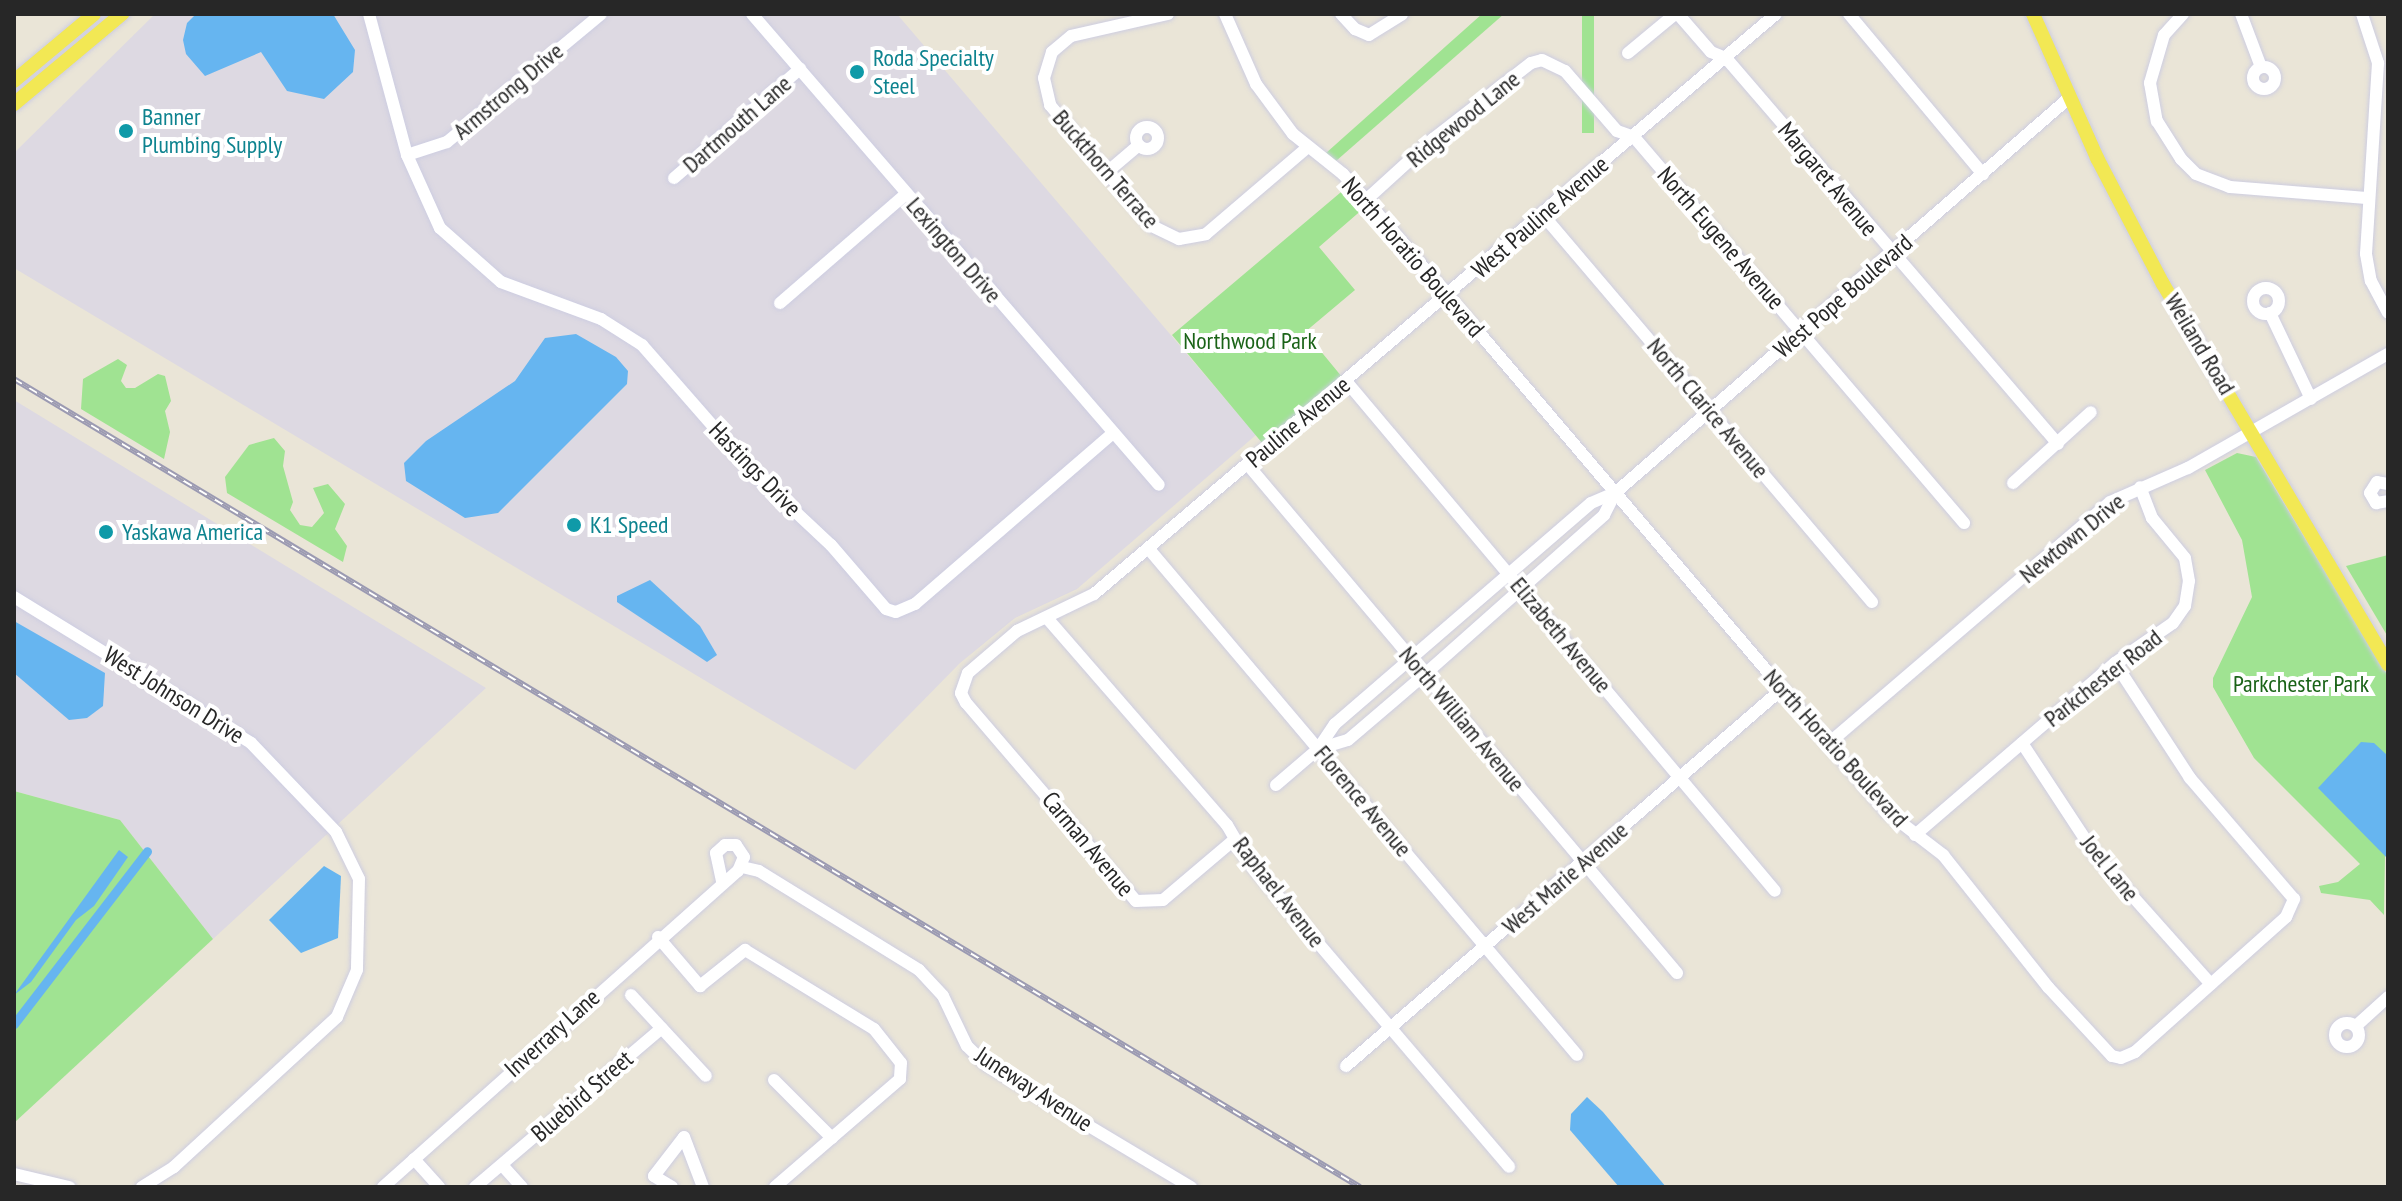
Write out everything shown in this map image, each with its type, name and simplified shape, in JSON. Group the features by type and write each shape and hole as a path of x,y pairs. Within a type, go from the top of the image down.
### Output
{"main road":[{"path":"14,81 94,14"},
{"path":"14,104 122,14"},
{"name":"Weiland Road","path":"2033,14 2070,97 2163,284 2254,432 2388,664"}],"street":[{"name":"Hastings Drive","path":"369,14 407,155 427,205 460,250 501,282 601,319 642,345 755,474 831,545 886,609 906,611 1113,433"},
{"name":"Armstrong Drive","path":"407,155 456,135 601,14"},
{"name":"Lexington Drive","path":"752,14 1159,485"},
{"name":"Buckthorn Terrace","path":"1168,14 1071,36 1045,64 1050,105 1152,226 1179,239 1193,239 1308,147"},
{"name":"North Horatio Boulevard","path":"1225,14 1256,84 1308,147 1366,200 1887,812 1943,855 1983,910 2112,1056 2135,1052 2286,917 2294,899 2190,778 2115,663"},
{"path":"1341,14 1355,29 1369,35 1402,14"},
{"path":"1628,53 1676,14"},
{"name":"Margaret Avenue","path":"1676,14 1711,52 1726,58 2058,444"},
{"path":"1634,137 1776,14"},
{"path":"1849,14 1983,174"},
{"path":"2183,14 2164,35 2150,83 2157,121 2181,159 2196,174 2230,187 2367,198"},
{"path":"2241,14 2261,67"},
{"path":"2362,14 2378,63 2381,92 2367,198 2367,269 2388,313"},
{"name":"Ridgewood Lane","path":"1366,200 1433,139 1531,63 1542,60 1565,71 1617,131 1634,137"},
{"name":"Dartmouth Lane","path":"674,178 800,69"},
{"name":"West Pope Boulevard","path":"1276,785 1318,749 1335,724 1591,503 1615,493 2070,97"},
{"name":"West Pauline Avenue","path":"1447,296 1634,137"},
{"name":"North Eugene Avenue","path":"1634,137 1964,523"},
{"path":"1106,173 1139,145"},
{"path":"780,303 906,194"},
{"name":"North Clarice Avenue","path":"1543,215 1872,602"},
{"name":"Pauline Avenue","path":"1148,548 1447,296"},
{"path":"2270,313 2311,399"},
{"name":"Newtown Drive","path":"1829,743 2110,502 2254,432 2388,354"},
{"name":"Elizabeth Avenue","path":"1346,381 1775,891"},
{"path":"2013,483 2091,412"},
{"name":"North William Avenue","path":"1248,465 1677,973"},
{"path":"2388,484 2377,482 2370,493 2376,503 2388,501"},
{"name":"Parkchester Road","path":"1915,835 2115,663 2173,623 2189,594 2185,558 2152,518 2140,487"},
{"name":"West Pope Boulevard","path":"1318,749 1348,740 1424,675 1604,515 1615,493"},
{"path":"1047,618 1094,594 1148,548"},
{"name":"Florence Avenue","path":"1148,548 1577,1055"},
{"name":"West Johnson Drive","path":"14,597 251,743 336,832 359,879 357,970 337,1017 174,1167 142,1187"},
{"name":"Carman Avenue","path":"1047,618 1017,631 980,659 961,693 1136,901 1163,900 1235,839"},
{"name":"Raphael Avenue","path":"1047,618 1509,1167"},
{"name":"West Marie Avenue","path":"1346,1066 1782,689"},
{"name":"Joel Lane","path":"2022,743 2095,854 2211,984"},
{"path":"722,881 715,858 720,847 731,844 741,849 742,867"},
{"name":"Inverrary Lane","path":"383,1187 658,937 742,867"},
{"name":"Juneway Avenue","path":"742,867 759,871 919,970 943,996 967,1046 987,1065 1191,1187"},
{"path":"658,937 700,986 745,950 874,1029 901,1063 904,1071 895,1083 775,1187"},
{"path":"631,995 706,1076"},
{"path":"2356,1026 2388,997"},
{"name":"Bluebird Street","path":"475,1187 662,1028"},
{"path":"774,1080 832,1138"},
{"path":"672,1187 654,1176 684,1137 703,1187"},
{"path":"414,1159 439,1187"},
{"path":"502,1165 522,1187"},
{"path":"14,1174 69,1187"}],"shaded area":[{"path":"155,14 897,14 1256,435 1077,589 1015,618 960,663 855,770 14,268 14,153"},
{"path":"14,400 486,688 213,939 120,820 14,791"}],"green space":[{"path":"1482,14 1504,14 1336,161 1326,153"},
{"path":"1582,14 1594,14 1594,133 1582,133"},
{"name":"Northwood Park","path":"1347,187 1364,208 1319,247 1355,290 1305,332 1342,377 1263,444 1172,335"},
{"path":"118,359 127,365 121,381 126,388 135,388 158,374 165,376 171,401 165,411 170,432 164,459 81,409 83,379"},
{"path":"274,438 285,451 283,466 293,502 290,510 300,525 312,527 324,513 313,488 328,484 345,504 335,529 347,546 343,562 227,493 225,477 249,445"},
{"name":"Parkchester Park","path":"2237,453 2256,457 2388,676 2384,915 2370,900 2321,893 2319,886 2338,882 2360,864 2254,758 2213,687 2213,678 2252,597 2242,540 2205,470"},
{"path":"2388,555 2388,637 2346,566"},
{"path":"14,791 120,820 213,939 14,1123"}],"water":[{"path":"196,14 333,14 355,50 353,72 324,99 287,91 261,52 205,76 186,54 183,40 187,23"},
{"path":"576,334 616,357 628,371 627,384 498,513 465,518 406,481 404,463 426,441 515,381 545,338"},
{"path":"650,580 700,626 717,655 707,662 617,602 617,596"},
{"path":"14,621 105,673 103,706 87,718 69,720 14,673"},
{"path":"2361,742 2374,743 2388,756 2388,859 2318,788"},
{"path":"119,850 128,857 94,906 76,920 31,982 14,995"},
{"path":"324,866 341,876 338,938 301,953 269,920"},
{"path":"1587,1097 1666,1187 1619,1187 1570,1130 1571,1114"}],"waterway":[{"path":"14,1024 147,851"}],"railway":[{"path":"14,379 1360,1187"}],"place":[{"name":"Roda Specialty Steel","path":"857,72"},
{"name":"Banner Plumbing Supply","path":"126,131"},
{"name":"K1 Speed","path":"574,525"},
{"name":"Yaskawa America","path":"106,532"}]}
